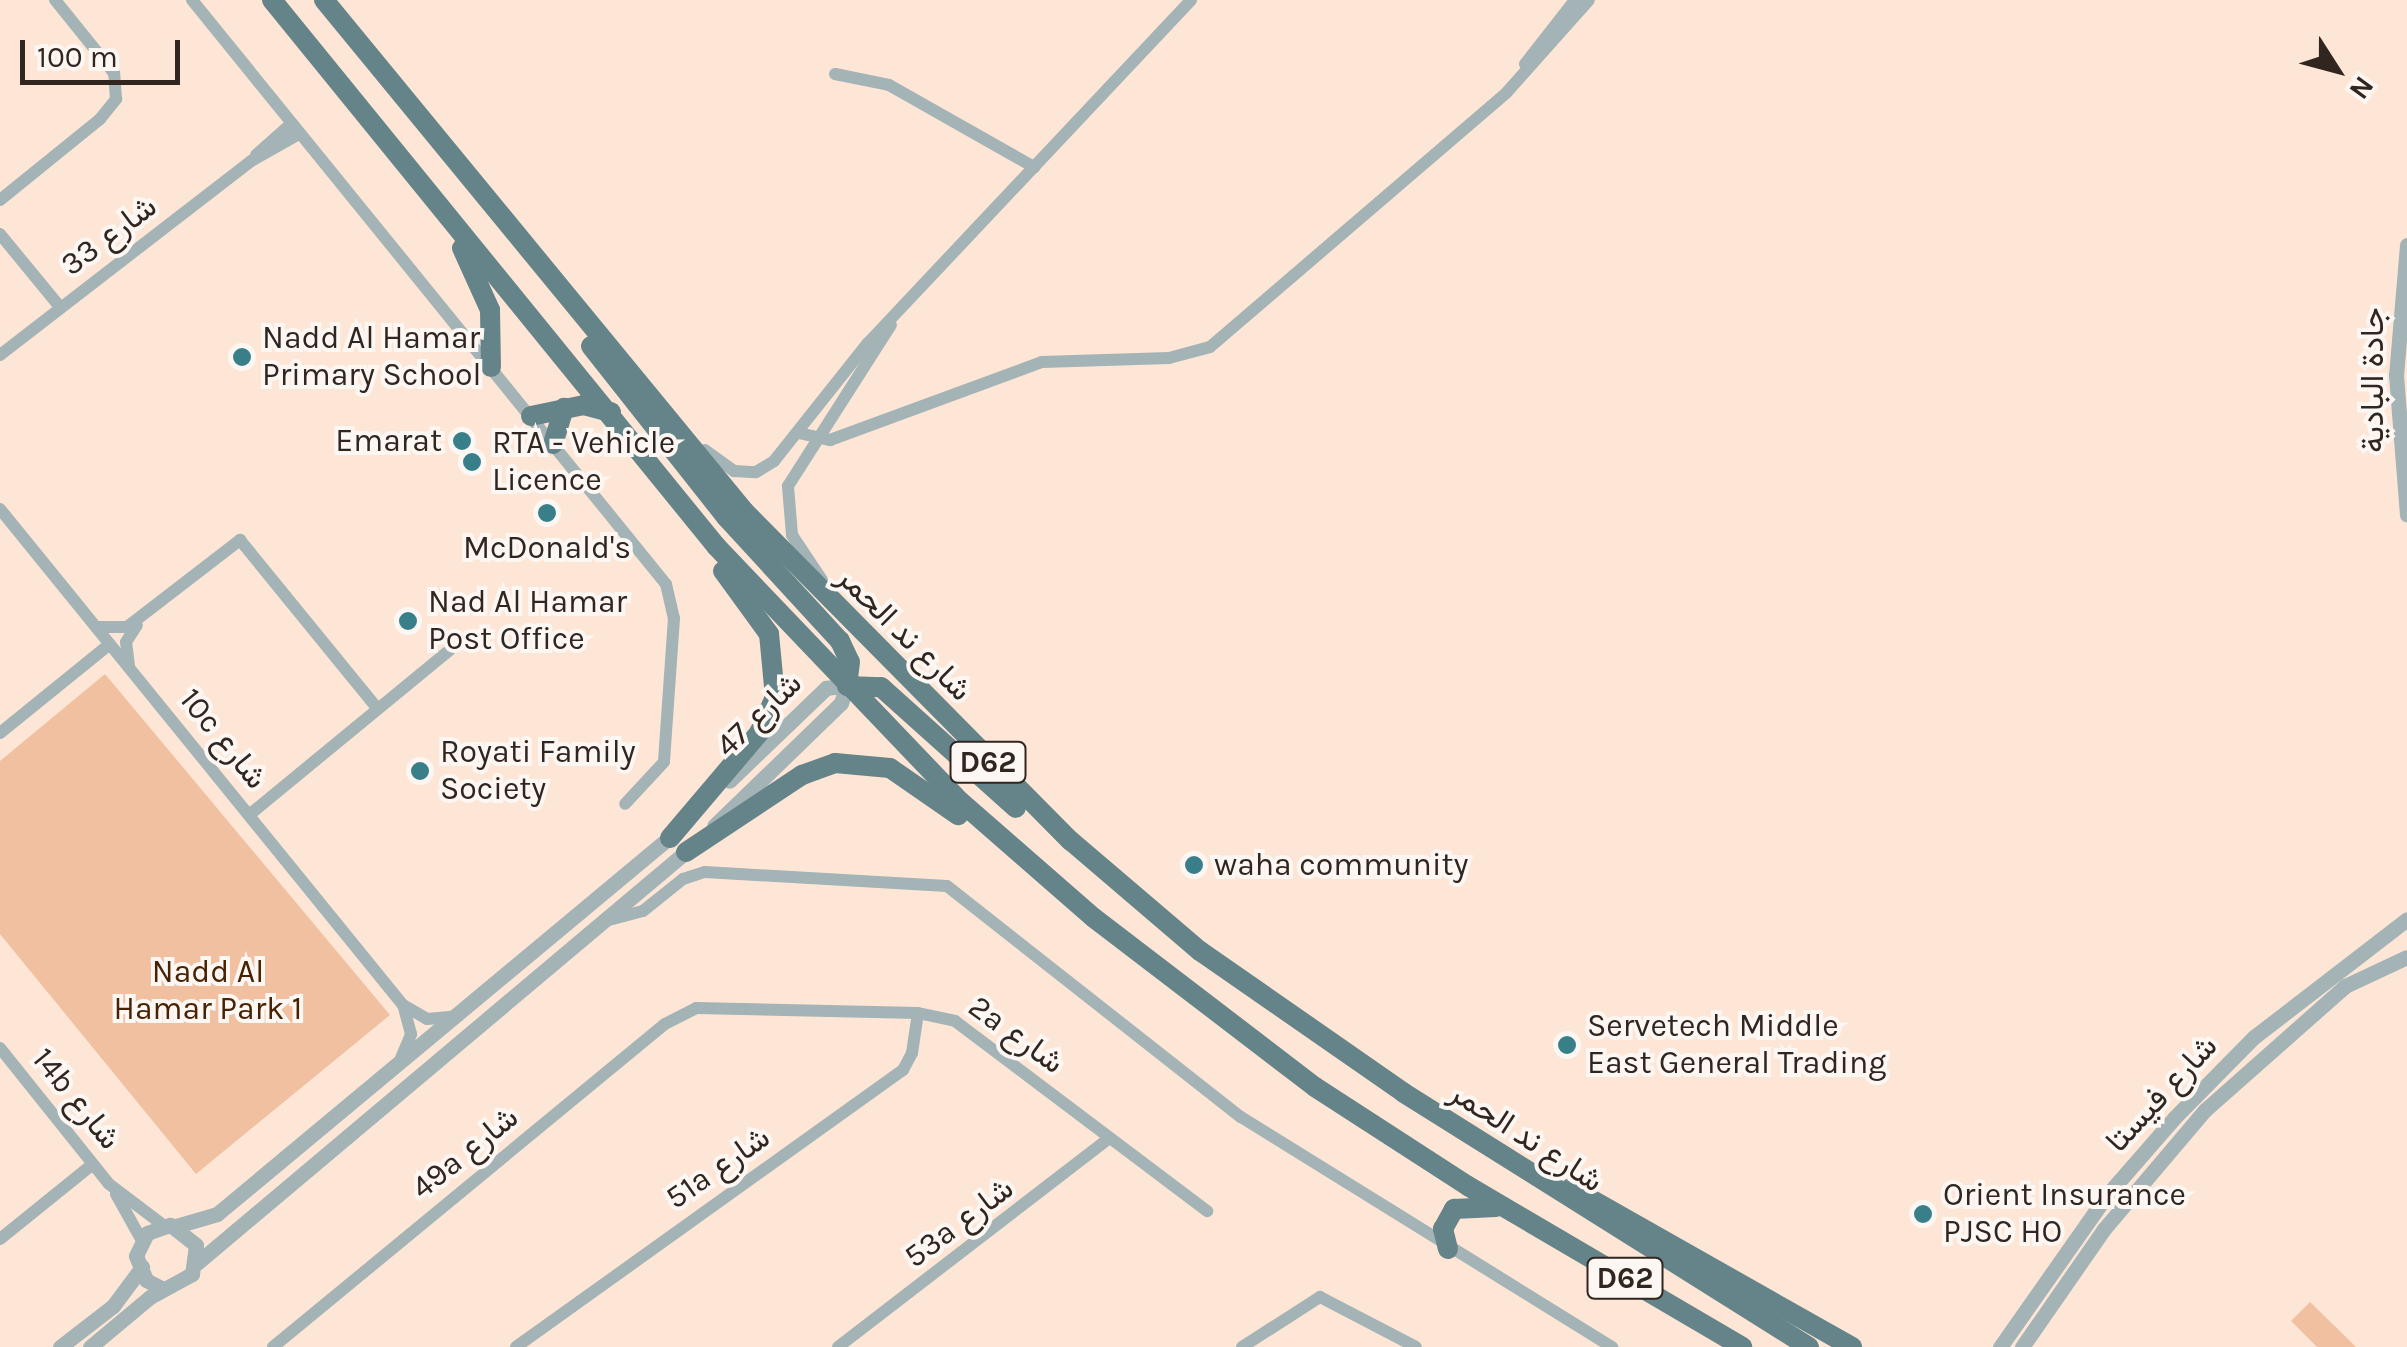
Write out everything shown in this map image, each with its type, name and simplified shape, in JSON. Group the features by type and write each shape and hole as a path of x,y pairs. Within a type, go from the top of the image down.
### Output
{"main road":[{"name":"شارع ند الحمر","path":"272,0 448,219 612,412 662,479 847,686 1030,863 1240,1034 1507,1209 1742,1347"},
{"name":"شارع ند الحمر","path":"324,0 646,392 833,606 1008,782 1160,918 1245,984 1530,1178 1808,1347"},
{"path":"455,158 476,200 726,517 840,641 850,662 847,686 872,683 894,696 1009,802 1160,918"},
{"path":"448,219 490,310 491,367"},
{"path":"530,416 584,405 612,412"},
{"path":"553,444 564,408"},
{"path":"662,479 668,502 758,614 777,678 759,734 670,838"},
{"path":"686,852 802,775 852,761 914,780 1030,863"},
{"path":"1530,1178 1576,1190 1852,1347"},
{"path":"1448,1249 1442,1229 1454,1209 1471,1204 1507,1209"}],"street":[{"path":"0,200 100,119 116,99 114,73 55,0"},
{"path":"192,0 643,555 674,606 665,753 655,779 624,804"},
{"path":"646,392 734,471 766,467 799,433 855,357 1190,0"},
{"path":"1488,107 1575,0"},
{"path":"799,433 816,441 1042,362 1169,358 1210,346 1246,322 1488,107 1542,57 1589,0"},
{"path":"836,74 889,85 1034,168"},
{"name":"شارع 33","path":"0,356 295,129"},
{"path":"0,234 60,307"},
{"name":"جادة البادية","path":"2407,245 2396,375 2407,515"},
{"path":"833,606 787,519 788,486 894,318"},
{"name":"10c شارع","path":"0,509 403,1005"},
{"path":"96,628 120,630 148,614 240,540 378,709"},
{"path":"129,669 126,642 148,614"},
{"path":"0,733 110,644"},
{"path":"249,814 450,650"},
{"name":"شارع 47","path":"170,1226 217,1214 670,838 826,688 847,686 840,703 686,852 197,1264"},
{"path":"609,920 643,911 682,880 705,872 947,886 1200,1088 1448,1249 1612,1347"},
{"name":"شارع فيستا","path":"2000,1347 2107,1195 2208,1082 2254,1037 2407,919"},
{"name":"شارع فيستا","path":"2022,1347 2130,1197 2205,1110 2346,986 2407,957"},
{"path":"403,1005 427,1019 457,1016"},
{"path":"395,1066 412,1034 403,1005"},
{"name":"2a شارع","path":"696,1008 918,1013 964,1026 1207,1212"},
{"name":"49a شارع","path":"282,1344 666,1024 696,1008"},
{"name":"51a شارع","path":"516,1347 902,1070 912,1054 918,1013"},
{"name":"14b شارع","path":"0,1048 109,1184 140,1239"},
{"name":"53a شارع","path":"838,1347 1080,1168 1108,1139"},
{"path":"1,1238 93,1164"},
{"name":"14b شارع","path":"109,1184 170,1226"},
{"path":"91,1347 163,1289 184,1283 197,1264 196,1245 170,1226 140,1239 136,1256 146,1280 163,1289"},
{"path":"60,1347 113,1306 142,1266"},
{"path":"2037,1293 2044,1314"},
{"path":"1242,1347 1306,1301 1334,1299 1416,1347"}],"green space":[{"name":"Nadd Al Hamar Park 1","path":"105,674 390,1015 196,1174 0,934 0,761"},
{"path":"2310,1302 2356,1347 2317,1347 2291,1321"}],"place":[{"name":"Nadd Al Hamar Primary School","path":"242,357"},
{"name":"Emarat","path":"462,441"},
{"name":"RTA - Vehicle Licence","path":"472,462"},
{"name":"McDonald's","path":"547,513"},
{"name":"Nad Al Hamar Post Office","path":"408,621"},
{"name":"Royati Family Society","path":"420,771"},
{"name":"waha community","path":"1194,865"},
{"name":"Servetech Middle East General Trading","path":"1567,1045"},
{"name":"Orient Insurance PJSC HO","path":"1923,1214"}]}
